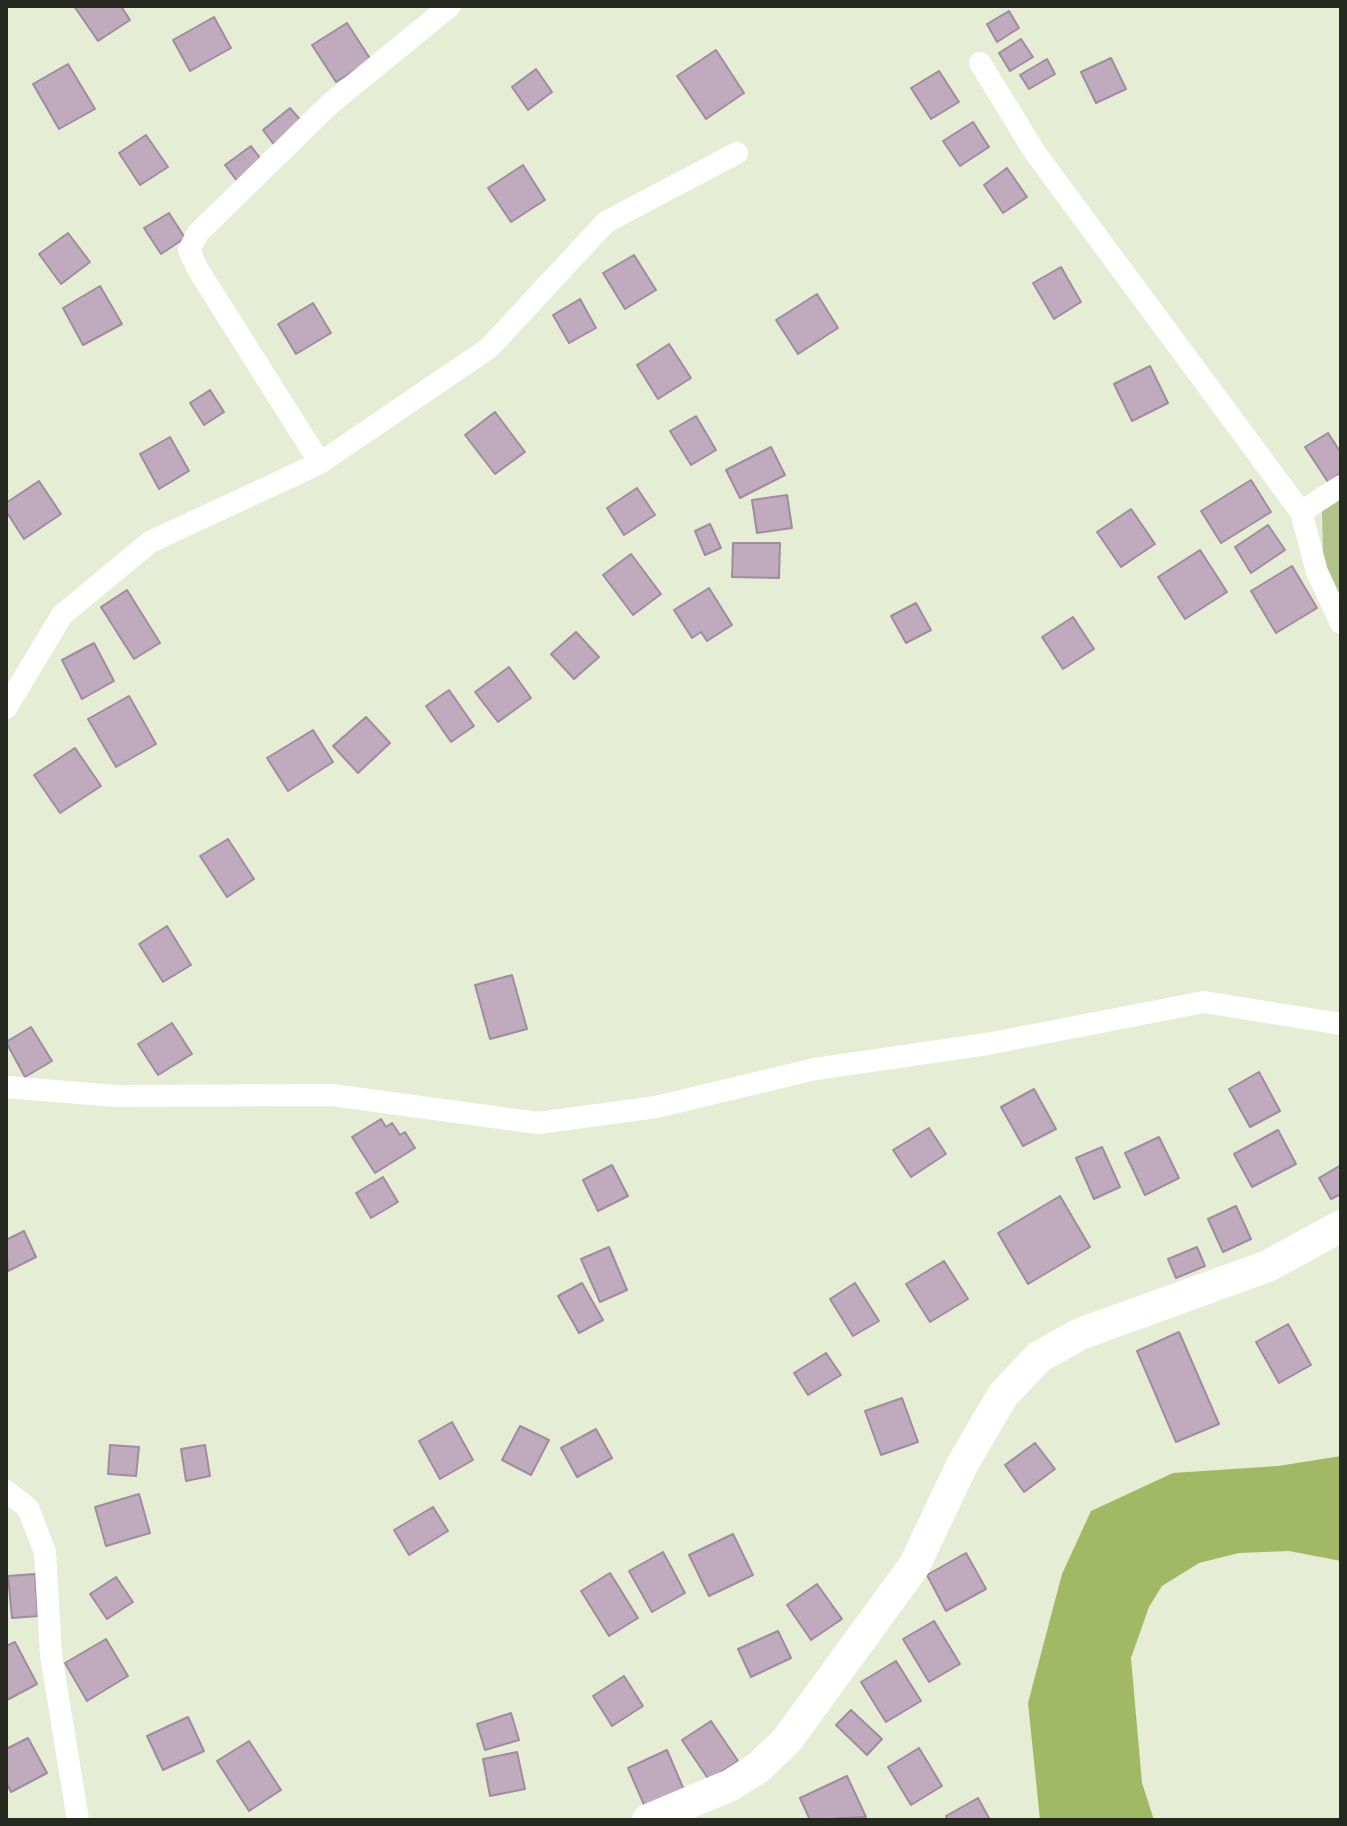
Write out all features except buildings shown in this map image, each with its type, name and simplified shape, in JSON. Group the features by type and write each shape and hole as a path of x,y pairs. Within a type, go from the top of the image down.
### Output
{"main road":[{"path":"648,1820 731,1785 759,1767 787,1740 914,1566 963,1463 1003,1395 1039,1357 1080,1334 1268,1266 1341,1226"}],"street":[{"path":"320,463 197,268 189,250 198,233 330,104 450,6"},
{"path":"980,63 1036,154 1301,512 1317,572 1341,623"},
{"path":"6,708 62,615 150,542 320,463 489,348 606,222 737,153"},
{"path":"1301,512 1341,486"},
{"path":"6,1087 115,1096 332,1095 538,1123 656,1107 815,1069 987,1044 1204,1002 1341,1024"},
{"path":"6,1491 28,1508 45,1552 51,1655 78,1820"}],"shaded area":[{"path":"1341,495 1341,606 1323,558 1322,511"},
{"path":"1341,1456 1341,1561 1289,1551 1239,1553 1199,1563 1162,1586 1149,1607 1131,1658 1142,1783 1154,1820 1040,1820 1028,1703 1062,1574 1091,1511 1173,1473 1278,1466"}]}
